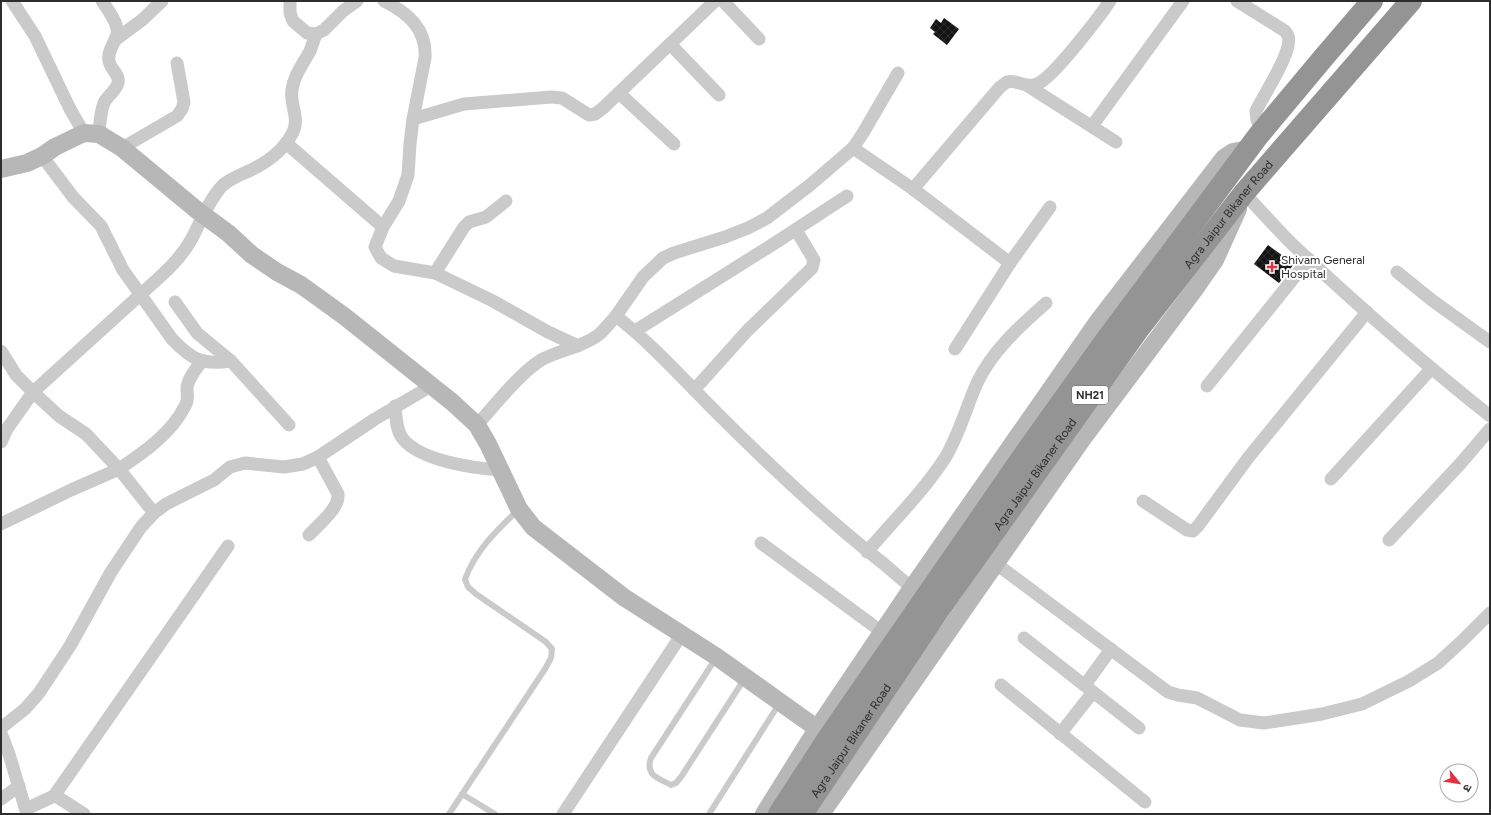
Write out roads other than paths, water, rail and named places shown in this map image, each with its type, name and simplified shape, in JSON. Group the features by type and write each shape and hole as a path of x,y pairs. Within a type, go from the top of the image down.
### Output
{"highway":[{"name":"Agra Jaipur Bikaner Road","path":"779,814 823,733 919,592 1033,441 1248,149 1372,1"},
{"name":"Agra Jaipur Bikaner Road","path":"802,814 940,608 1137,331 1244,193 1411,1"}],"street":[{"path":"12,1 35,36 67,103 91,134 122,148 204,216 228,233 252,255 277,272 301,285 344,316 452,402 476,425 488,444 499,470 519,509 533,527 584,568 625,598 717,657 823,733"},
{"path":"1,169 27,163 42,156 55,146 91,134 104,104 118,82 117,76 108,60 109,52 117,34 117,26 102,1"},
{"path":"115,40 142,20 162,1"},
{"path":"290,1 290,13 293,21 307,33 316,34 324,30 343,11 357,1"},
{"path":"384,1 411,19 422,34 426,46 413,119 408,175 399,201 383,228 375,248 381,258 394,266 435,273 491,300 548,332 578,346"},
{"path":"413,119 464,104 551,97 562,98 589,115 595,114 715,1"},
{"path":"723,1 759,38"},
{"path":"1028,86 1038,84 1054,70 1110,1"},
{"path":"1092,126 1183,1"},
{"path":"1237,1 1284,31 1289,36 1284,60 1256,111 1256,120 1262,132"},
{"path":"1,442 7,429 32,392 178,259 190,242 215,196 223,185 271,158 286,143 296,124 296,114 291,95 292,87 316,34"},
{"path":"670,44 720,95"},
{"path":"122,148 177,116 184,102 177,63"},
{"path":"476,425 524,374 540,361 557,352 578,346 598,336 616,316 643,277 663,258 748,228 767,218 810,185 852,148 863,133 898,73"},
{"path":"914,190 1000,88 1008,82 1028,86 1116,142"},
{"path":"619,93 674,144"},
{"path":"286,143 383,228"},
{"path":"852,148 914,190 1010,263"},
{"path":"42,156 73,197 101,226 123,270 172,339 181,348 202,361 215,363 231,360"},
{"path":"821,814 1083,438 1215,260 1244,193 1292,244 1367,312 1431,370 1490,416"},
{"path":"635,331 796,230 847,196"},
{"path":"435,273 464,227 469,222 486,216 506,201"},
{"path":"955,349 1010,263 1050,207"},
{"path":"694,390 747,332 812,268 814,260 796,230"},
{"path":"1207,386 1309,259"},
{"path":"1398,272 1433,301 1490,342"},
{"path":"175,302 197,333 231,360 289,425"},
{"path":"867,552 930,478 945,458 955,440 978,382 989,362 1020,326 1046,304"},
{"path":"1144,501 1187,530 1193,531 1248,458 1367,312"},
{"path":"616,316 635,331 797,492 867,552 919,592 882,632 823,733 764,814"},
{"path":"1,351 16,375 32,392 59,416 86,434 118,469 154,513"},
{"path":"1,524 118,469 150,446 173,424 186,405 188,399 188,384 202,361"},
{"path":"1331,479 1431,370"},
{"path":"1,728 25,709 39,693 70,646 111,572 141,527 154,513 166,504 214,480 230,467 245,463 284,467 303,464 318,458 395,406 411,399 431,386"},
{"path":"395,406 398,431 403,440 422,452 432,457 460,464 478,468 499,470"},
{"path":"1389,540 1461,463 1490,429"},
{"path":"309,535 335,506 338,499 338,494 318,458"},
{"path":"761,543 882,632"},
{"path":"1,733 26,811 54,796 228,546"},
{"path":"995,564 1168,692 1197,698 1240,720 1264,723 1322,714 1362,704 1409,681 1438,663 1490,613"},
{"path":"563,814 682,634"},
{"path":"1024,638 1139,728"},
{"path":"1060,734 1089,688 1111,649"},
{"path":"1001,685 1145,802"},
{"path":"1,799 19,786"},
{"path":"54,796 84,814"}],"lane":[{"path":"449,814 551,658 552,649 546,642 476,594 468,587 465,579 469,567 491,535 519,509"},
{"path":"717,657 651,758 649,765 650,772 655,777 671,785 676,783 746,677"},
{"path":"709,814 780,702"},
{"path":"462,794 495,814"}],"place":[{"name":"Shivam General Hospital","path":"1272,267"}]}
